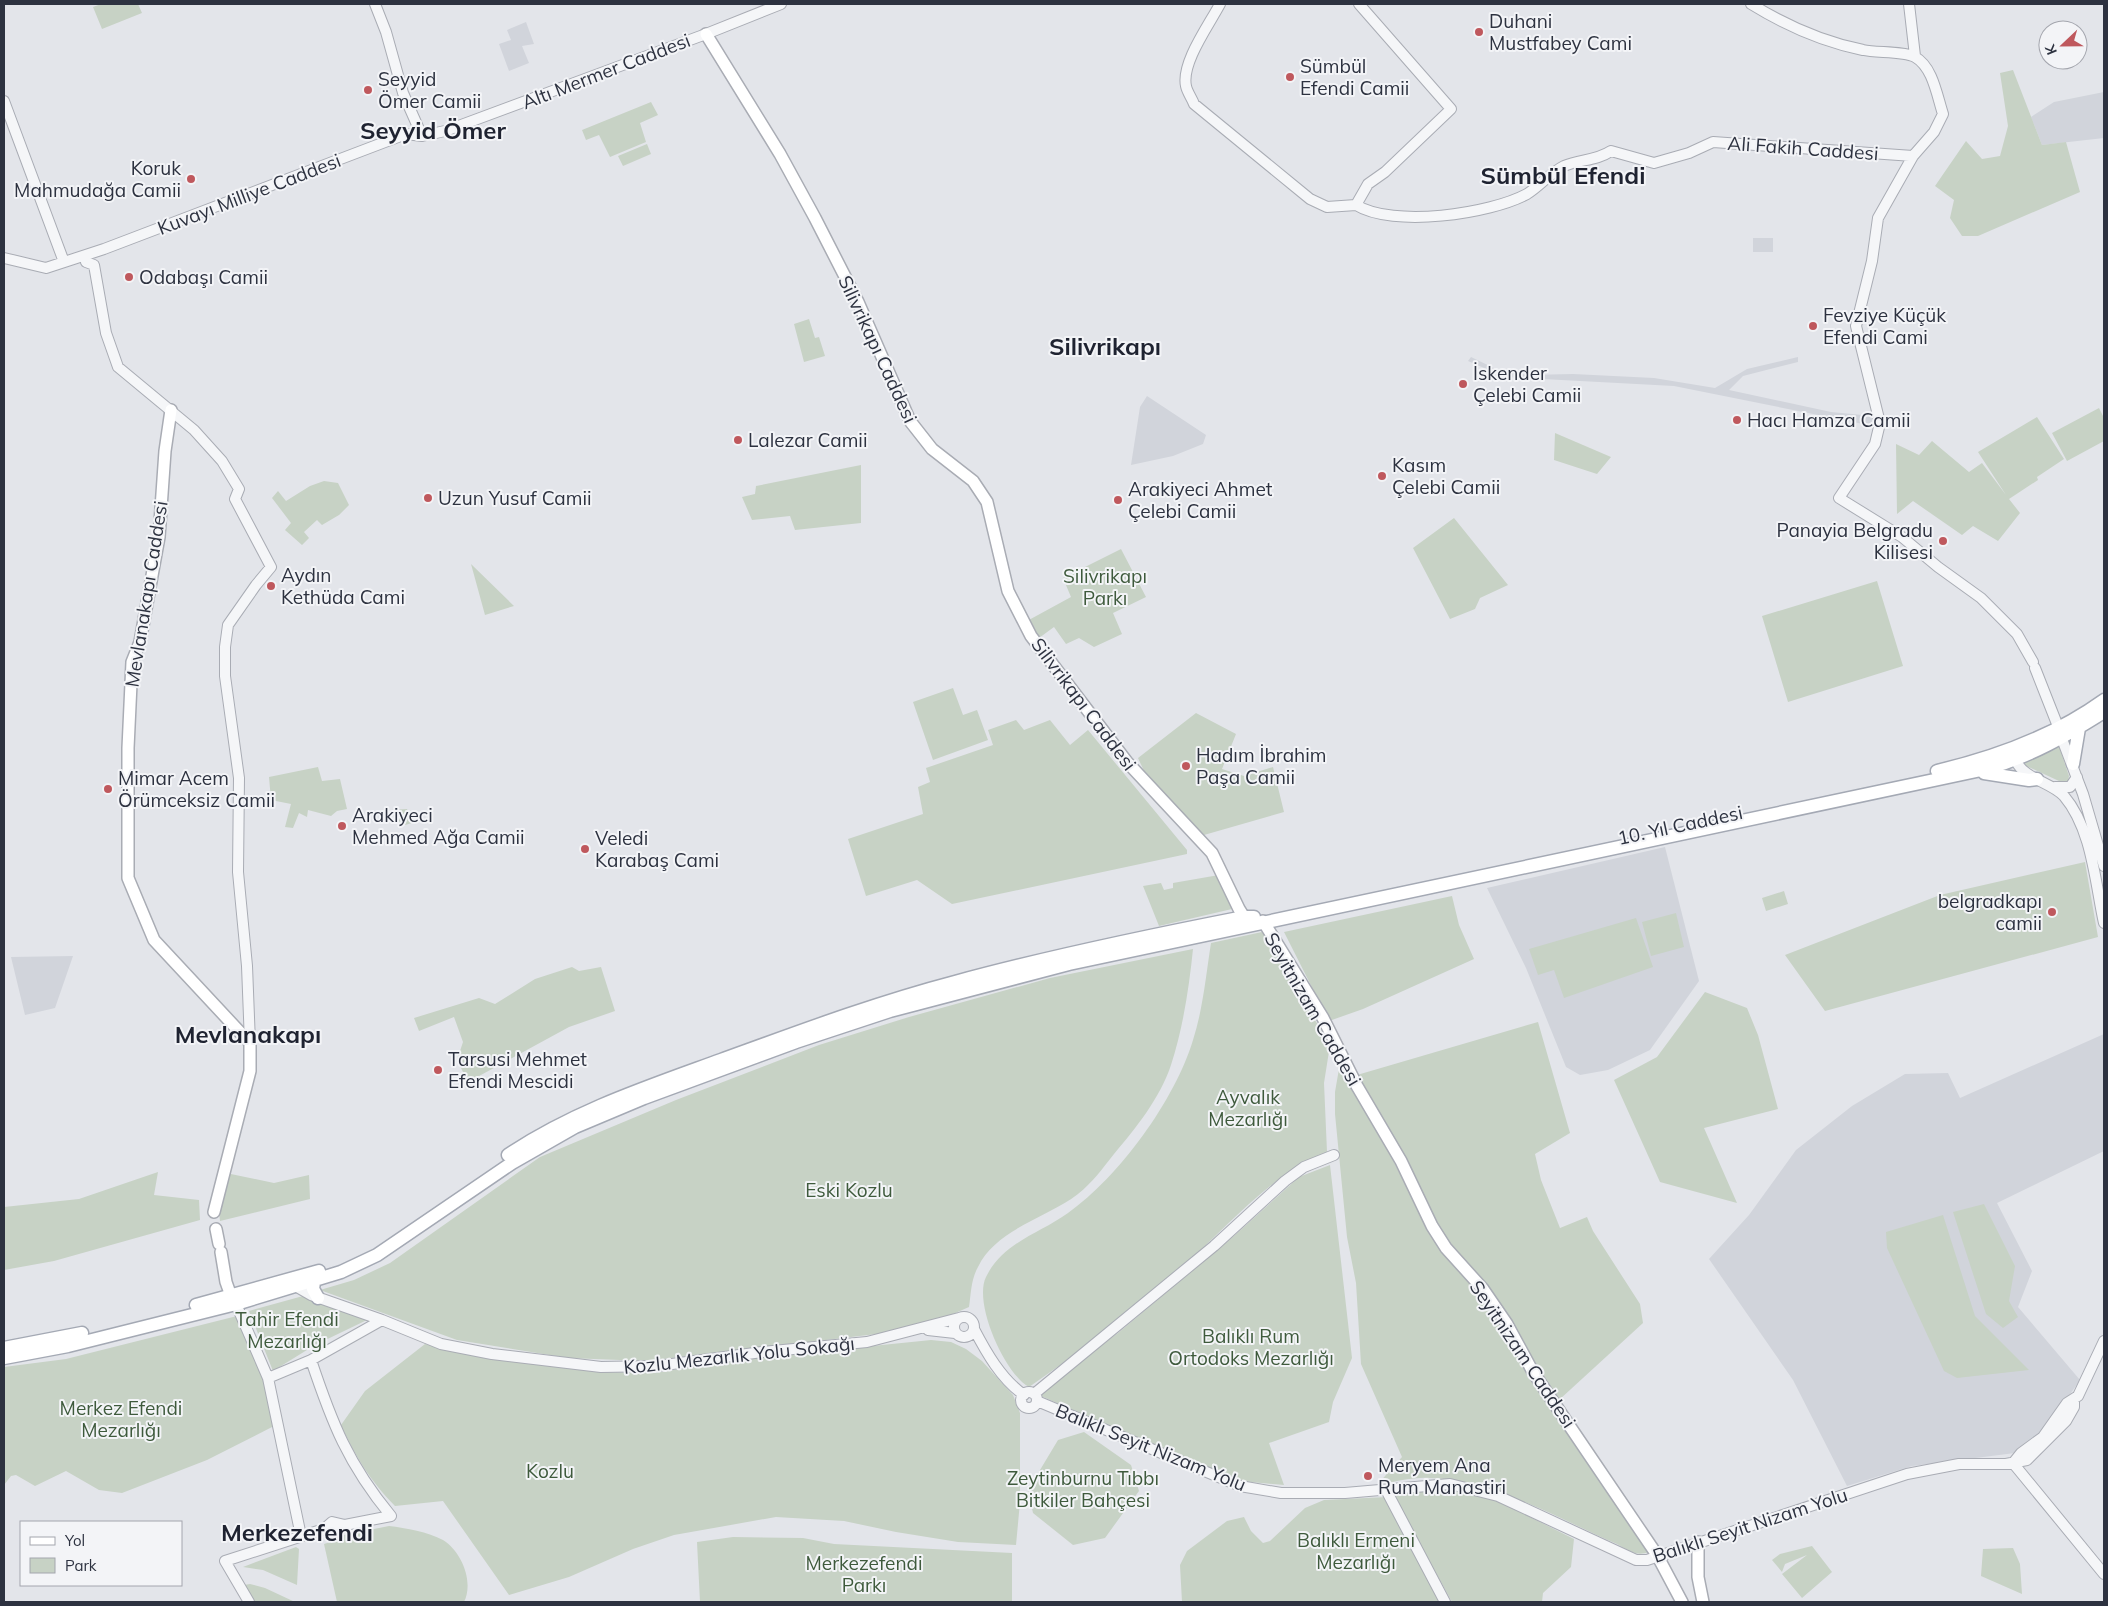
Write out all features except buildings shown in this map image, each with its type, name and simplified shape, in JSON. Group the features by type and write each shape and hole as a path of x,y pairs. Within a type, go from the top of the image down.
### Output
{"main road":[{"name":"Silivrikapı Caddesi","path":"706,34 780,154 820,227 858,302 910,421 932,449 972,481 987,502 1008,591 1032,636 1127,762 1212,853 1221,868 1239,909 1253,921"},
{"name":"Mevlanakapı Caddesi","path":"171,410 165,451 159,537 140,642 132,662 128,748 128,878 154,940 250,1043"},
{"name":"10. Yıl Caddesi","path":"1253,921 1974,772 2016,761 2061,734 2104,700"},
{"name":"10. Yıl Caddesi","path":"1253,921 1933,772 1987,758 2034,740 2079,728 2104,712"},
{"path":"2073,764 2079,728"},
{"path":"2016,761 2018,751 2034,740"},
{"path":"1974,772 2005,774 2029,780 2037,778"},
{"path":"293,1284 314,1282 342,1272 377,1255 535,1148 575,1127 644,1098 796,1042 921,1002 1029,973 1253,921"},
{"path":"4,1358 68,1346 293,1284 374,1248 542,1133 619,1097 782,1037 924,991 1068,954 1253,921"},
{"name":"Seyitnizam Caddesi","path":"1253,921 1323,1018 1446,1248 1482,1289 1507,1324 1533,1372 1657,1555 1682,1602"},
{"path":"214,1212 250,1071 250,1043"},
{"path":"216,1229 226,1282 234,1300"},
{"path":"314,1282 313,1289 318,1298"},
{"path":"4,1348 234,1300"},
{"path":"1698,1542 1698,1577 1703,1602"}],"street":[{"path":"375,4 386,32 403,93 422,136"},
{"path":"758,8 781,4"},
{"path":"1220,4 1208,29 1192,51 1186,71 1186,86 1194,104 1310,199 1327,207 1356,205 1368,184 1385,172 1451,109 1360,4"},
{"path":"1751,4 1779,22 1831,42 1864,50 1915,56 1927,67 1942,114 1934,132 1913,156 1878,218 1872,261 1856,326 1880,423 1875,444 1840,498 1902,537 1938,567 1981,598 2004,619 2022,641 2034,665 2073,764 2104,866"},
{"path":"1909,4 1915,56"},
{"name":"Altı Mermer Caddesi","path":"422,136 445,131 490,115 706,34 758,8"},
{"path":"4,101 64,262"},
{"name":"Kuvayı Milliye Caddesi","path":"4,258 46,268 104,249 406,134 422,136"},
{"name":"Ali Fakih Caddesi","path":"1356,205 1365,210 1386,216 1474,212 1512,201 1529,193 1561,167 1572,162 1600,158 1611,151 1654,163 1689,153 1713,142 1913,156"},
{"path":"86,262 94,265 106,333 118,366 194,430 222,462 238,489 235,499 271,567 246,598 228,625 225,648 226,688 239,778 238,872 247,966 250,1043"},
{"path":"2016,761 2023,770 2055,788 2069,803 2081,826 2104,923"},
{"path":"2055,788 2070,788 2077,777"},
{"path":"987,1353 958,1335 953,1326 959,1318 969,1318 987,1353 1011,1384 1032,1396 1214,1246 1292,1176 1304,1167 1334,1155"},
{"name":"Kozlu Mezarlık Yolu Sokağı","path":"293,1284 318,1298 382,1320 441,1344 492,1354 601,1367 657,1366 753,1353 867,1342 959,1318"},
{"path":"234,1300 268,1378 301,1536"},
{"path":"268,1378 311,1360 382,1320"},
{"path":"922,1329 968,1336 974,1329"},
{"path":"2104,1341 2089,1376 2074,1399 2074,1407 2057,1432 2027,1460 2013,1463 2104,1574"},
{"path":"249,1602 225,1561 324,1529 332,1522 345,1524 391,1516 356,1470 344,1448 311,1360"},
{"name":"Balıklı Seyit Nizam Yolu","path":"1032,1396 1240,1486 1281,1493 1345,1493 1450,1484 1498,1496 1636,1560 1647,1560 1657,1555 1907,1474 1959,1464 2013,1463"},
{"path":"1386,1490 1445,1602"}],"shaded area":[{"path":"526,22 534,44 522,46 529,63 509,71 499,44 511,40 507,30"},
{"path":"2104,92 2104,138 2042,145 2031,117 2054,102"},
{"path":"1753,238 1773,238 1773,252 1753,252"},
{"path":"1471,357 1500,371 1528,375 1573,374 1654,378 1715,388 1747,369 1798,357 1798,362 1743,376 1729,390 1831,412 1873,416 1873,426 1674,386 1505,377 1468,361"},
{"path":"1147,396 1206,435 1203,444 1173,456 1131,465 1140,407"},
{"path":"1665,847 1699,981 1650,1050 1608,1070 1580,1075 1566,1067 1526,968 1487,888"},
{"path":"73,956 55,1008 25,1015 11,957"},
{"path":"2104,1034 2104,1151 1997,1203 2032,1271 2018,1307 2080,1380 2046,1429 2015,1453 1912,1466 1847,1486 1793,1380 1709,1259 1749,1215 1796,1150 1852,1106 1905,1074 1948,1073 1960,1098"}],"green space":[{"path":"101,4 138,4 142,13 102,29 93,7"},
{"path":"2013,70 2042,145 2066,142 2080,192 1978,236 1962,236 1950,218 1954,200 1935,186 1966,141 1982,159 2000,156 2008,126 2000,73"},
{"path":"651,102 658,115 640,123 646,142 610,157 599,135 586,140 582,130"},
{"path":"647,144 651,154 623,166 618,156"},
{"path":"809,319 815,338 819,337 825,356 804,362 794,324"},
{"path":"2099,408 2104,418 2104,441 2067,461 2052,433"},
{"path":"2037,417 2064,459 2037,477 2038,480 2009,499 2020,513 1998,541 1973,526 1962,535 1913,501 1897,514 1896,444 1919,455 1932,441 1969,472 1982,463 2006,495 1978,452"},
{"path":"1555,433 1611,457 1597,474 1554,460"},
{"path":"861,465 861,523 795,530 790,516 752,520 742,497 755,494 756,486"},
{"path":"324,481 338,483 349,505 339,515 322,525 317,520 304,532 309,538 302,545 285,530 291,523 272,498 278,491 286,501 310,486"},
{"path":"1454,518 1508,585 1480,598 1475,609 1450,619 1413,548"},
{"name":"Silivrikapı Parkı","path":"1121,549 1146,597 1113,613 1122,634 1094,647 1079,638 1066,644 1054,627 1039,638 1027,621 1071,597 1063,578"},
{"path":"471,564 514,606 485,615"},
{"path":"1877,581 1903,666 1788,702 1762,616"},
{"path":"953,688 963,715 977,710 988,740 933,760 913,702"},
{"path":"1196,713 1236,734 1222,769 1244,776 1273,767 1284,812 1204,835 1145,773 1138,758"},
{"path":"1016,720 1024,730 1050,720 1070,745 1088,730 1187,850 1187,854 952,904 917,880 866,896 848,839 923,814 918,787 930,782 926,768 993,745 988,730"},
{"path":"2059,746 2069,776 2068,782 2059,781 2022,764"},
{"path":"318,767 322,781 340,779 347,809 337,811 331,816 308,810 307,817 299,813 293,828 285,827 291,804 271,800 269,777"},
{"path":"407,809 412,823 405,825 403,822 395,821 392,810"},
{"path":"2085,862 2098,937 1825,1011 1785,955 1940,895"},
{"path":"1219,875 1232,909 1159,926 1143,886 1161,883 1164,890 1173,888 1173,883"},
{"path":"1784,891 1788,904 1766,911 1762,898"},
{"path":"1452,896 1459,925 1474,959 1363,1009 1329,1021 1284,932"},
{"path":"1676,913 1684,947 1651,956 1642,922"},
{"path":"1636,918 1653,967 1564,998 1554,970 1538,975 1529,949"},
{"name":"Ayvalık Mezarlığı","path":"1262,932 1330,1045 1324,1083 1327,1152 1286,1174 1268,1188 1199,1252 1145,1298 1088,1344 1029,1387 1010,1368 994,1337 984,1303 983,1289 986,1277 993,1265 1012,1247 1068,1213 1087,1198 1107,1179 1143,1136 1159,1112 1185,1063 1199,1016 1211,943"},
{"name":"Eski Kozlu","path":"1193,949 1185,1008 1171,1065 1161,1089 1139,1123 1083,1190 1066,1202 1009,1234 986,1254 974,1276 969,1307 919,1329 646,1361 568,1358 457,1340 320,1290 354,1280 390,1263 540,1157 676,1100 819,1045 909,1017 1050,978"},
{"path":"572,967 579,971 601,967 615,1011 569,1027 468,1082 457,1060 463,1042 454,1017 419,1031 414,1018 479,998 495,1004 535,979"},
{"path":"1705,992 1747,1008 1758,1035 1778,1109 1704,1128 1737,1203 1660,1182 1614,1080 1657,1057"},
{"path":"1538,1022 1570,1133 1535,1154 1541,1180 1560,1228 1587,1217 1593,1231 1640,1304 1643,1323 1559,1400 1452,1249 1357,1075"},
{"path":"1340,1063 1391,1156 1422,1218 1447,1258 1481,1296 1540,1392 1649,1552 1640,1554 1632,1552 1525,1502 1477,1485 1453,1480 1424,1478 1377,1485 1402,1457 1361,1364 1356,1283 1347,1237 1335,1114 1335,1092"},
{"name":"Balıklı Rum Ortodoks Mezarlığı","path":"1330,1165 1352,1358 1333,1402 1329,1422 1269,1443 1284,1485 1241,1481 1211,1470 1041,1396 1054,1380 1118,1333 1235,1235 1299,1177"},
{"path":"158,1172 154,1195 199,1200 200,1220 54,1261 4,1270 4,1207 79,1199"},
{"path":"226,1173 274,1183 309,1175 310,1199 220,1221 219,1212"},
{"path":"1984,1204 2015,1266 2009,1301 2018,1317 2003,1328 1986,1314 1953,1212"},
{"path":"1943,1215 1975,1316 2029,1370 1957,1378 1944,1371 1887,1248 1886,1232"},
{"name":"Tahir Efendi Mezarlığı","path":"303,1296 367,1320 315,1345 273,1371 249,1311"},
{"name":"Merkez Efendi Mezarlığı","path":"237,1316 264,1378 274,1426 207,1460 122,1493 99,1490 66,1471 35,1486 16,1475 11,1476 4,1485 4,1367 66,1359"},
{"name":"Kozlu","path":"931,1340 951,1342 966,1349 982,1361 1013,1395 1020,1413 1020,1502 1016,1545 958,1542 844,1521 776,1517 674,1535 633,1549 569,1577 509,1595 443,1501 395,1506 364,1468 341,1425 365,1391 425,1344 505,1361 605,1372 655,1373 735,1360"},
{"name":"Zeytinburnu Tıbbı Bitkiler Bahçesi","path":"1084,1432 1131,1465 1139,1491 1105,1538 1073,1545 1033,1513 1028,1490 1058,1440"},
{"name":"Balıklı Ermeni Mezarlığı","path":"1450,1487 1496,1500 1574,1539 1571,1567 1543,1593 1542,1602 1452,1602 1393,1495"},
{"name":"Balıklı Ermeni Mezarlığı","path":"1387,1497 1441,1602 1182,1602 1180,1565 1187,1551 1227,1521 1244,1517 1251,1531 1263,1543 1270,1541 1305,1508 1324,1500"},
{"path":"389,1526 431,1535 450,1545 461,1560 467,1577 468,1586 464,1602 337,1602 324,1544 342,1538 344,1535"},
{"name":"Merkezefendi Parkı","path":"733,1537 803,1538 834,1544 1012,1553 1012,1602 700,1602 697,1542"},
{"path":"1812,1546 1832,1572 1802,1598 1782,1574 1807,1555 1785,1564 1782,1572 1772,1560 1780,1554"},
{"path":"296,1547 299,1549 297,1585 263,1570 243,1567"},
{"path":"2013,1548 2020,1564 2022,1594 1981,1576 1983,1549"},
{"path":"250,1584 265,1588 295,1602 255,1602 244,1585"}],"place":[{"name":"Duhani Mustfabey Cami","path":"1479,32"},
{"name":"Sümbül Efendi Camii","path":"1290,77"},
{"name":"Seyyid Ömer Camii","path":"368,90"},
{"name":"Koruk Mahmudağa Camii","path":"191,179"},
{"name":"Odabaşı Camii","path":"129,277"},
{"name":"Fevziye Küçük Efendi Cami","path":"1813,326"},
{"name":"İskender Çelebi Camii","path":"1463,384"},
{"name":"Hacı Hamza Camii","path":"1737,420"},
{"name":"Lalezar Camii","path":"738,440"},
{"name":"Kasım Çelebi Camii","path":"1382,476"},
{"name":"Uzun Yusuf Camii","path":"428,498"},
{"name":"Arakiyeci Ahmet Çelebi Camii","path":"1118,500"},
{"name":"Panayia Belgradu Kilisesi","path":"1943,541"},
{"name":"Aydın Kethüda Cami","path":"271,586"},
{"name":"Hadım İbrahim Paşa Camii","path":"1186,766"},
{"name":"Mimar Acem Örümceksiz Camii","path":"108,789"},
{"name":"Arakiyeci Mehmed Ağa Camii","path":"342,826"},
{"name":"Veledi Karabaş Cami","path":"585,849"},
{"name":"belgradkapı camii","path":"2052,912"},
{"name":"Tarsusi Mehmet Efendi Mescidi","path":"438,1070"},
{"name":"Meryem Ana Rum Manastiri","path":"1368,1476"}],"district":[{"name":"Seyyid Ömer","path":"433,130"},
{"name":"Sümbül Efendi","path":"1563,175"},
{"name":"Silivrikapı","path":"1105,346"},
{"name":"Mevlanakapı","path":"248,1034"},
{"name":"Merkezefendi","path":"297,1532"}]}
